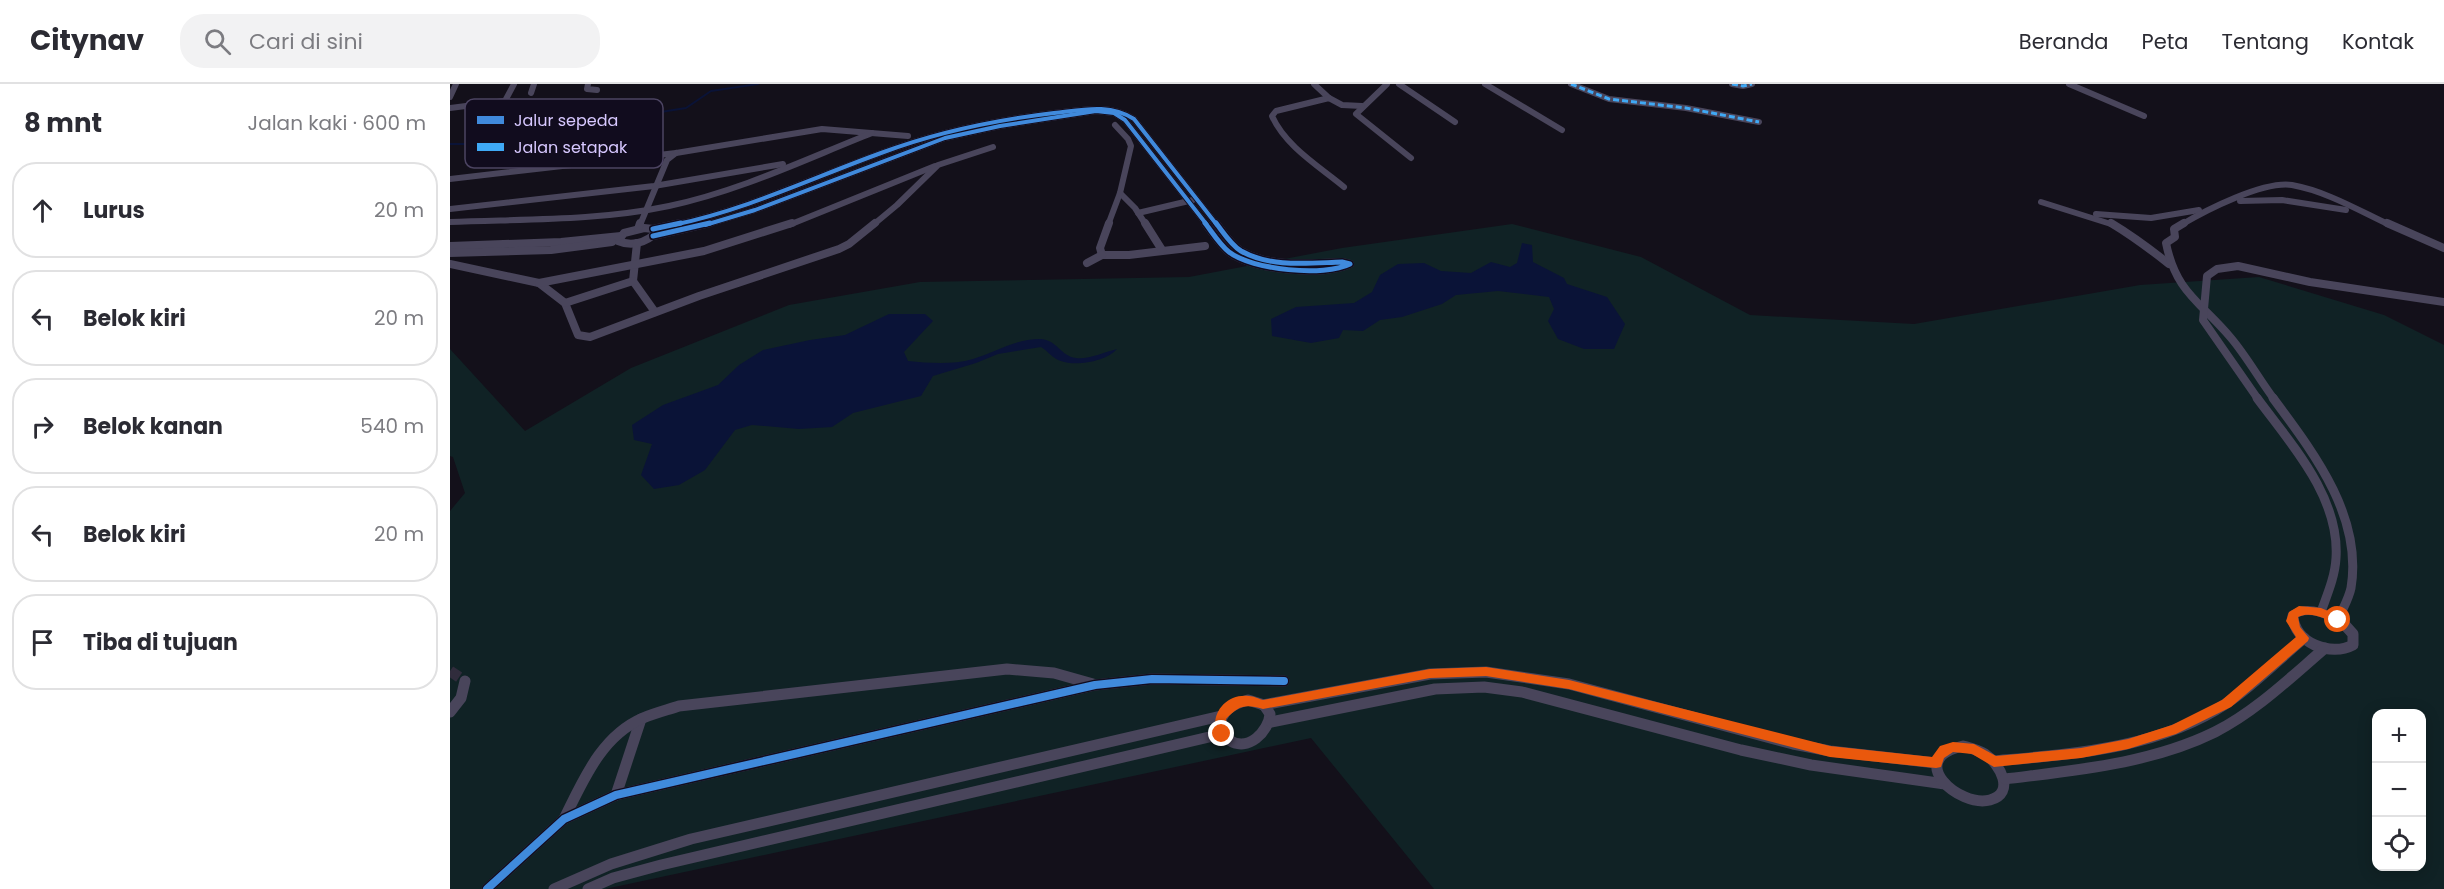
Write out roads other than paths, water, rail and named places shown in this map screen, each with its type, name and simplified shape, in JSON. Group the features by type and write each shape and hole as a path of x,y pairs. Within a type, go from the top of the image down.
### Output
{"street":[{"path":"450,97 456,84"},
{"path":"506,99 514,84"},
{"path":"531,93 534,84"},
{"path":"588,84 587,89 597,90"},
{"path":"1314,84 1329,98 1342,105 1362,106"},
{"path":"1388,84 1356,114 1411,158"},
{"path":"1399,84 1455,122"},
{"path":"1485,84 1562,130"},
{"path":"1571,84 1585,92 1610,100 1676,106 1759,122"},
{"path":"1732,84 1743,86 1752,84"},
{"path":"2069,84 2144,116"},
{"path":"1329,98 1276,111 1272,116 1273,122 1288,139 1344,187"},
{"path":"450,108 465,106"},
{"path":"450,253 551,250 619,238 638,229 653,233 690,229 755,210 945,138 1000,126 1096,111 1119,115 1161,160 1227,251 1248,262 1283,269 1342,268 1350,264 1342,262 1284,263 1245,254 1234,246 1190,197"},
{"path":"1102,255 1100,248 1120,193 1131,146 1128,139 1115,125"},
{"path":"663,154 822,129 908,136"},
{"path":"450,222 561,220 602,217 646,210 709,196 874,132"},
{"path":"450,264 539,283 633,266 756,236 900,178 993,147"},
{"path":"638,229 654,186 667,160 676,153"},
{"path":"663,157 667,160"},
{"path":"450,209 654,186 800,161"},
{"path":"539,283 565,303 578,335 584,338 839,249 849,244 938,165"},
{"path":"450,179 542,168"},
{"path":"900,178 916,186"},
{"path":"2338,620 2351,593 2353,567 2348,527 2334,488 2315,454 2223,328 2182,289 2169,264 2166,243 2175,237 2174,229 2204,210 2263,189 2291,185 2317,193 2444,248"},
{"path":"2263,189 2282,200"},
{"path":"1120,193 1137,210 1162,250"},
{"path":"1137,210 1190,197"},
{"path":"2224,202 2282,200 2336,208 2374,218"},
{"path":"2041,202 2113,224 2121,232 2140,241 2169,264"},
{"path":"2069,209 2119,217 2151,218 2204,210"},
{"path":"619,238 624,244 637,243 653,233"},
{"path":"450,246 619,238"},
{"path":"637,243 633,281 655,312"},
{"path":"1087,263 1102,255 1205,246"},
{"path":"2321,612 2330,585 2336,555 2334,533 2326,503 2309,468 2203,320 2207,276 2217,269 2238,266 2310,282 2444,302"},
{"path":"565,303 633,281"},
{"path":"2299,610 2321,612 2338,620 2353,634 2353,645 2343,650 2325,648 2304,638 2291,621 2293,615 2299,610"},
{"path":"1994,761 2081,753 2128,744 2176,729 2227,704 2304,638"},
{"path":"2005,779 2103,768 2169,750 2210,734 2242,716 2325,648"},
{"path":"564,819 594,759 613,739 641,718 679,706 1006,669 1054,673 1095,685"},
{"path":"1263,705 1271,715 1271,722 1263,734 1249,742 1233,741 1222,734 1219,722 1221,716 1232,705 1248,700 1263,705 1430,674 1486,672 1569,684 1830,752 1936,763"},
{"path":"1430,674 1435,689"},
{"path":"488,889 564,819 616,795 1095,685 1152,679 1284,681"},
{"path":"450,712 461,699 465,681"},
{"path":"1271,722 1435,689 1484,687 1522,692 1741,750 1811,765 1945,784"},
{"path":"554,889 611,864 691,839 1221,716"},
{"path":"616,795 641,718"},
{"path":"588,889 613,878 661,865 1222,734"},
{"path":"1953,747 1974,749 1994,761 2005,779 2005,787 2001,794 1986,802 1964,797 1945,784 1937,770 1936,763 1944,750 1953,747"}],"water":[{"path":"1522,243 1532,245 1533,262 1564,278 1567,284 1607,297 1625,324 1614,349 1584,349 1558,339 1548,321 1554,309 1549,297 1498,291 1456,295 1442,304 1402,317 1380,320 1363,331 1343,330 1339,338 1311,343 1272,336 1271,319 1296,307 1354,303 1372,292 1380,275 1398,264 1424,263 1441,271 1471,273 1491,262 1510,267 1517,263"},
{"path":"889,314 925,314 933,321 904,352 908,361 940,363 965,361 1014,343 1040,339 1051,342 1066,354 1076,358 1091,357 1117,349 1099,360 1083,363 1067,363 1058,360 1041,347 998,354 933,376 921,396 853,413 832,427 799,429 752,425 735,430 705,470 679,485 654,489 641,475 652,444 634,440 632,425 663,405 718,385 739,365 763,350 845,335"}],"waterway":[{"path":"663,112 686,108 711,91 758,84"},
{"path":"450,144 465,144"}],"tunnel":[{"path":"450,671 465,681"}]}
